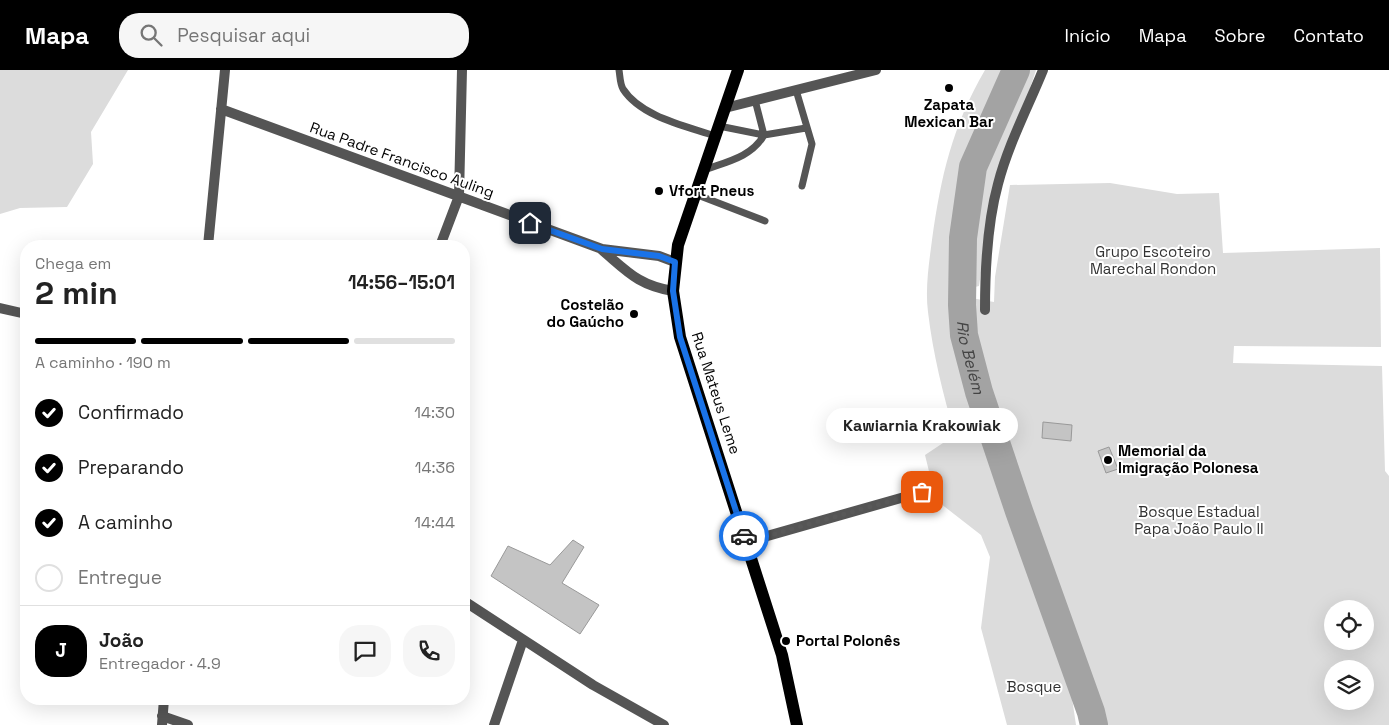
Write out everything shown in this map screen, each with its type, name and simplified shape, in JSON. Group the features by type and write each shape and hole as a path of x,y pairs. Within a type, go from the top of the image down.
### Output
{"main road":[{"name":"Rua Mateus Leme","path":"738,70 675,262 673,291 680,337 782,655 797,725"}],"street":[{"path":"209,240 225,70"},
{"path":"442,240 459,196 462,70"},
{"path":"725,108 876,70"},
{"path":"985,310 985,281 997,186 1043,70"},
{"name":"Rua Padre Francisco Auling","path":"221,109 602,249 659,256 675,262"},
{"name":"Rua Padre Francisco Auling","path":"602,249 638,280 657,288 673,291"},
{"path":"0,308 20,313"},
{"path":"746,542 922,492"},
{"path":"470,605 593,685 664,725"},
{"path":"494,725 523,640"},
{"path":"163,705 162,721 188,725"}],"lane":[{"path":"619,70 621,87 633,100 660,117 717,131 764,135 806,128"},
{"path":"796,90 812,144 802,186"},
{"path":"755,100 764,135"},
{"path":"704,170 752,151 764,135"},
{"path":"696,194 765,221"}],"green space":[{"path":"0,70 128,70 91,132 93,164 67,207 20,208 0,214"},
{"name":"Bosque","path":"985,70 1036,70 995,205 979,286 955,292 959,332 977,408 1015,529 1069,678 1076,725 1007,725 981,628 990,557 981,535 936,500 925,455 955,435 930,328 927,303 928,276 939,194 949,152 964,112"},
{"name":"Bosque Estadual Papa João Paulo II","path":"1110,183 1177,194 1219,193 1223,253 1380,248 1381,347 1234,346 1233,363 1382,366 1385,471 1389,476 1389,725 1100,725 1097,709 1013,470 980,364 971,298 994,302 995,277 1010,185"}],"building":[{"path":"1043,422 1072,425 1071,441 1042,438"},
{"name":"Memorial da Imigração Polonesa","path":"1109,447 1118,469 1106,473 1098,451"},
{"path":"573,540 584,547 562,583 599,605 580,634 491,576 508,546 550,565"}],"waterway":[{"name":"Rio Belém","path":"1016,70 973,167 963,238 962,305 964,335 979,392 1094,725"}],"way so far":[{"path":"744,536 746,542 922,492"}],"place":[{"name":"Zapata Mexican Bar","path":"949,88"},
{"name":"Vfort Pneus","path":"659,191"},
{"name":"Costelão do Gaúcho","path":"634,314"},
{"name":"Memorial da Imigração Polonesa","path":"1108,460"},
{"name":"Kawiarnia Krakowiak","path":"922,492"},
{"name":"Portal Polonês","path":"786,641"}],"route":[{"path":"530,223 602,249 659,256 675,262 673,276 674,308 680,337 744,536"}],"park label":[{"name":"Grupo Escoteiro Marechal Rondon","path":"1153,260"}]}
